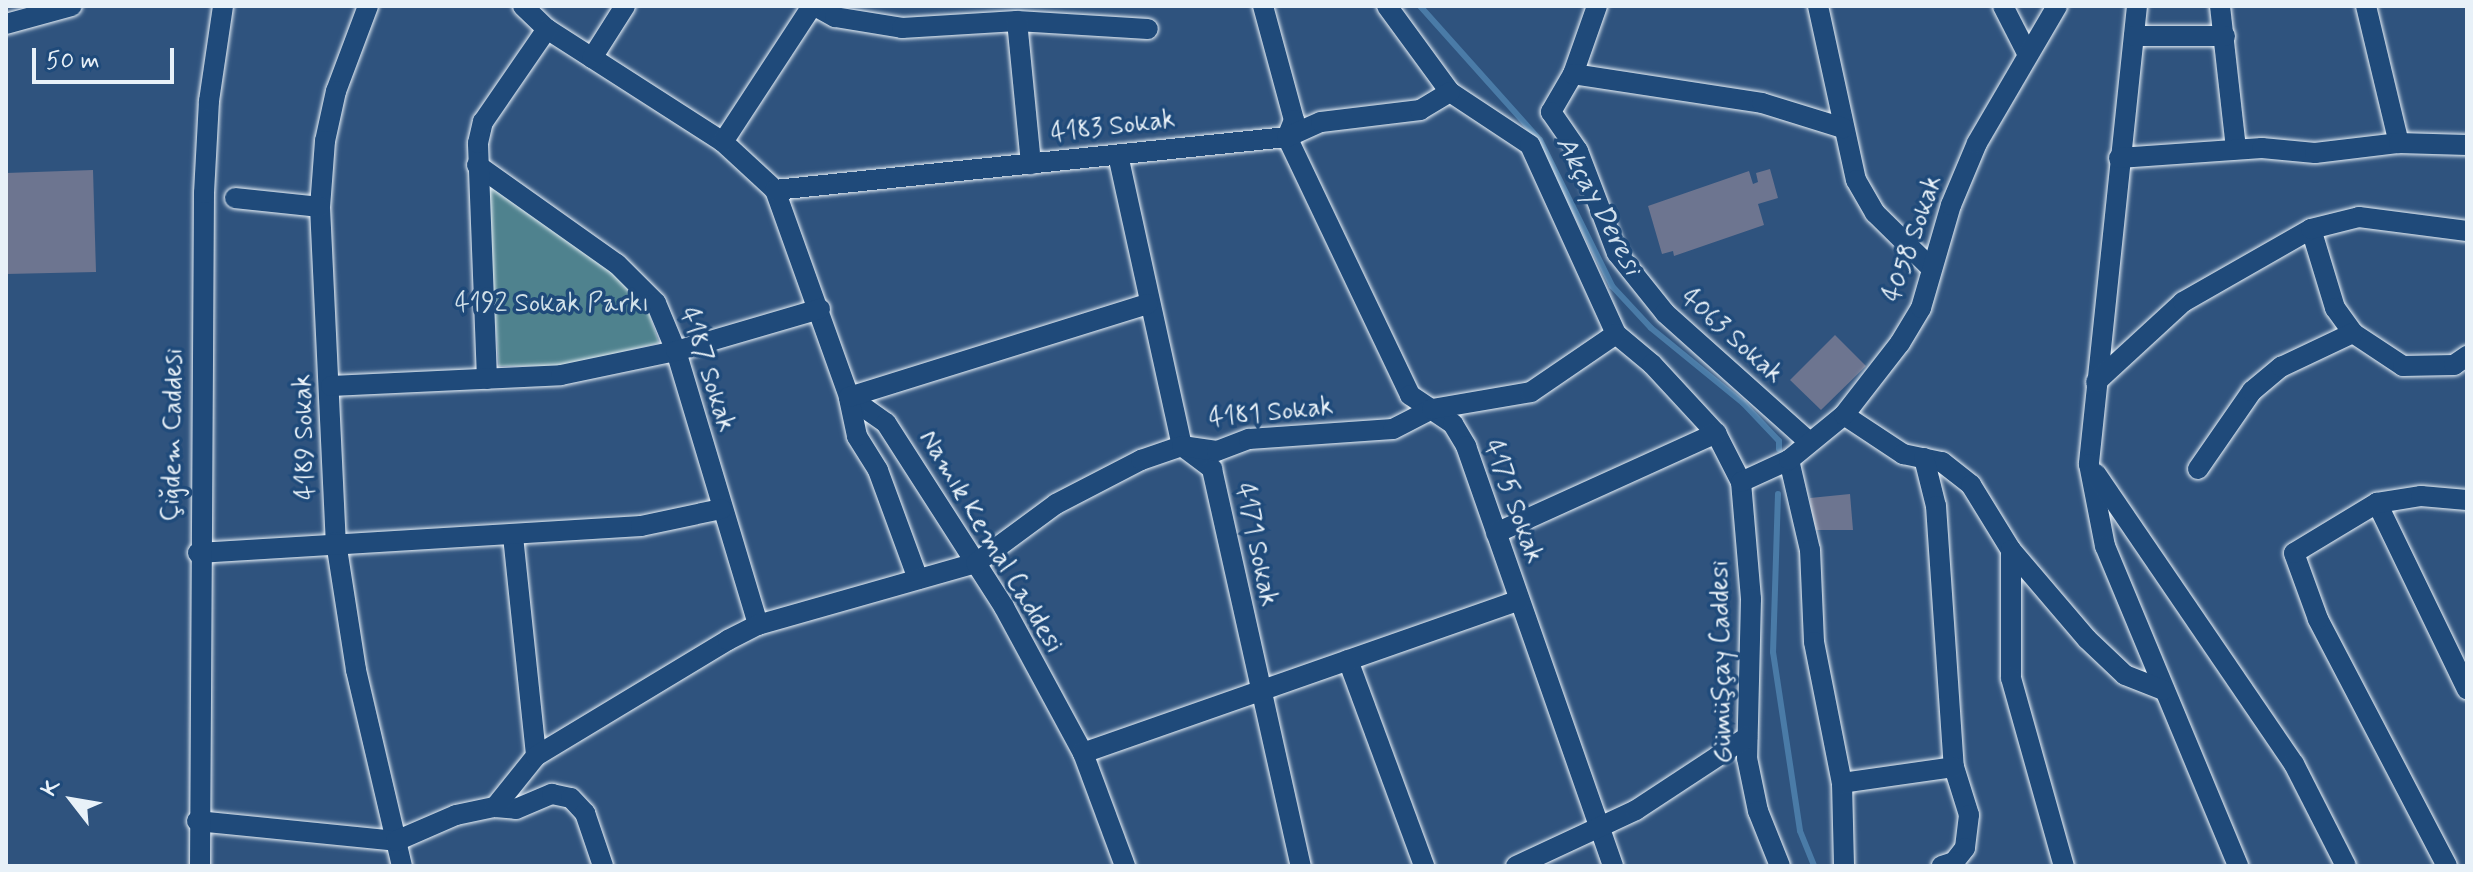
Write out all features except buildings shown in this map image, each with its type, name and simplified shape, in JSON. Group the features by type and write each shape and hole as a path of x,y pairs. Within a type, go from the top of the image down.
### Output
{"street":[{"path":"6,24 72,6"},
{"name":"Çiğdem Caddesi","path":"200,866 197,821 198,553 204,193 209,101 223,6"},
{"name":"4189 Sokak","path":"368,6 336,91 325,141 320,207 331,386 336,542 356,670 402,866"},
{"path":"523,6 547,29 723,142 775,190 820,309 849,397 857,436 878,470 918,579"},
{"path":"592,58 625,6"},
{"path":"723,142 813,6 835,17 902,28 1017,21 1148,29"},
{"path":"902,28 910,6"},
{"name":"4175 Sokak","path":"1263,6 1294,120 1287,137 1410,395 1453,424 1466,446 1613,866"},
{"name":"Gümüşçay Caddesi","path":"1387,6 1450,92 1530,145 1616,334 1652,364 1716,433 1741,482 1751,599 1747,737 1758,811 1780,866"},
{"name":"4063 Sokak","path":"1597,6 1573,74 1551,112 1578,151 1617,253 1636,282 1808,441"},
{"path":"1818,6 1856,180 1875,213 1931,268"},
{"path":"2003,6 2027,53"},
{"name":"4058 Sokak","path":"1741,482 1789,460 1808,441 1844,415 1914,320 1977,143 2057,6"},
{"path":"2137,6 2089,464 2105,546 2238,866"},
{"path":"2220,6 2236,149"},
{"path":"2366,6 2399,143"},
{"path":"1017,21 1031,164"},
{"path":"487,379 477,165 483,122 547,29"},
{"path":"2134,36 2225,36"},
{"path":"1573,74 1762,103 1843,128"},
{"name":"4183 Sokak","path":"775,190 1287,137 1321,122 1420,110 1450,92"},
{"path":"2119,158 2236,149 2315,153 2399,143 2467,145"},
{"path":"1118,155 1148,304 1182,446"},
{"name":"4187 Sokak","path":"477,165 640,284 656,303 676,351 758,625"},
{"path":"235,198 320,207"},
{"path":"2096,382 2183,302 2311,229 2359,217 2467,231"},
{"path":"2311,229 2335,308 2353,333 2403,366 2454,365 2467,356"},
{"path":"849,397 1148,304"},
{"path":"331,386 561,375 676,351 820,309"},
{"path":"2198,469 2252,391 2281,367 2353,333"},
{"name":"4181 Sokak","path":"536,756 758,625 976,563 1056,504 1108,475 1182,446 1217,451 1249,439 1393,429 1432,409 1531,392 1616,334"},
{"name":"Namık Kemal Caddesi","path":"849,397 886,423 976,563 1083,753 1125,866"},
{"path":"1844,415 1903,454 1942,462 1971,485 2011,550 2087,639 2125,675 2163,690"},
{"path":"1496,533 1636,474 1716,433"},
{"name":"4171 Sokak","path":"1182,446 1212,469 1301,866"},
{"path":"1924,458 1936,506 1954,767 1969,815 1965,848 1954,862 1942,866"},
{"path":"1789,460 1810,550 1814,642 1842,783 1844,866"},
{"path":"2089,464 2294,764 2346,866"},
{"path":"2447,866 2318,619 2294,553 2377,503 2421,496 2467,500"},
{"path":"2377,503 2467,689"},
{"path":"198,553 336,542 513,536 641,526 721,509"},
{"path":"495,807 536,756 513,536"},
{"path":"2011,550 2011,678 2064,866"},
{"path":"1083,753 1519,600"},
{"path":"1348,660 1424,866"},
{"path":"1516,866 1636,810 1747,737"},
{"path":"1842,783 1954,767"},
{"path":"197,821 396,841 456,815 495,807 516,809 552,794 571,798 585,813 603,866"}],"green space":[{"name":"4192 Sokak Parkı","path":"491,187 618,275 645,301 659,343 564,366 499,366 485,194"}],"waterway":[{"name":"Akçay Deresi","path":"1420,6 1540,140 1612,286 1651,328 1743,403 1779,441 1779,449"},
{"name":"Akçay Deresi","path":"1778,494 1773,652 1800,831 1814,866"}]}
